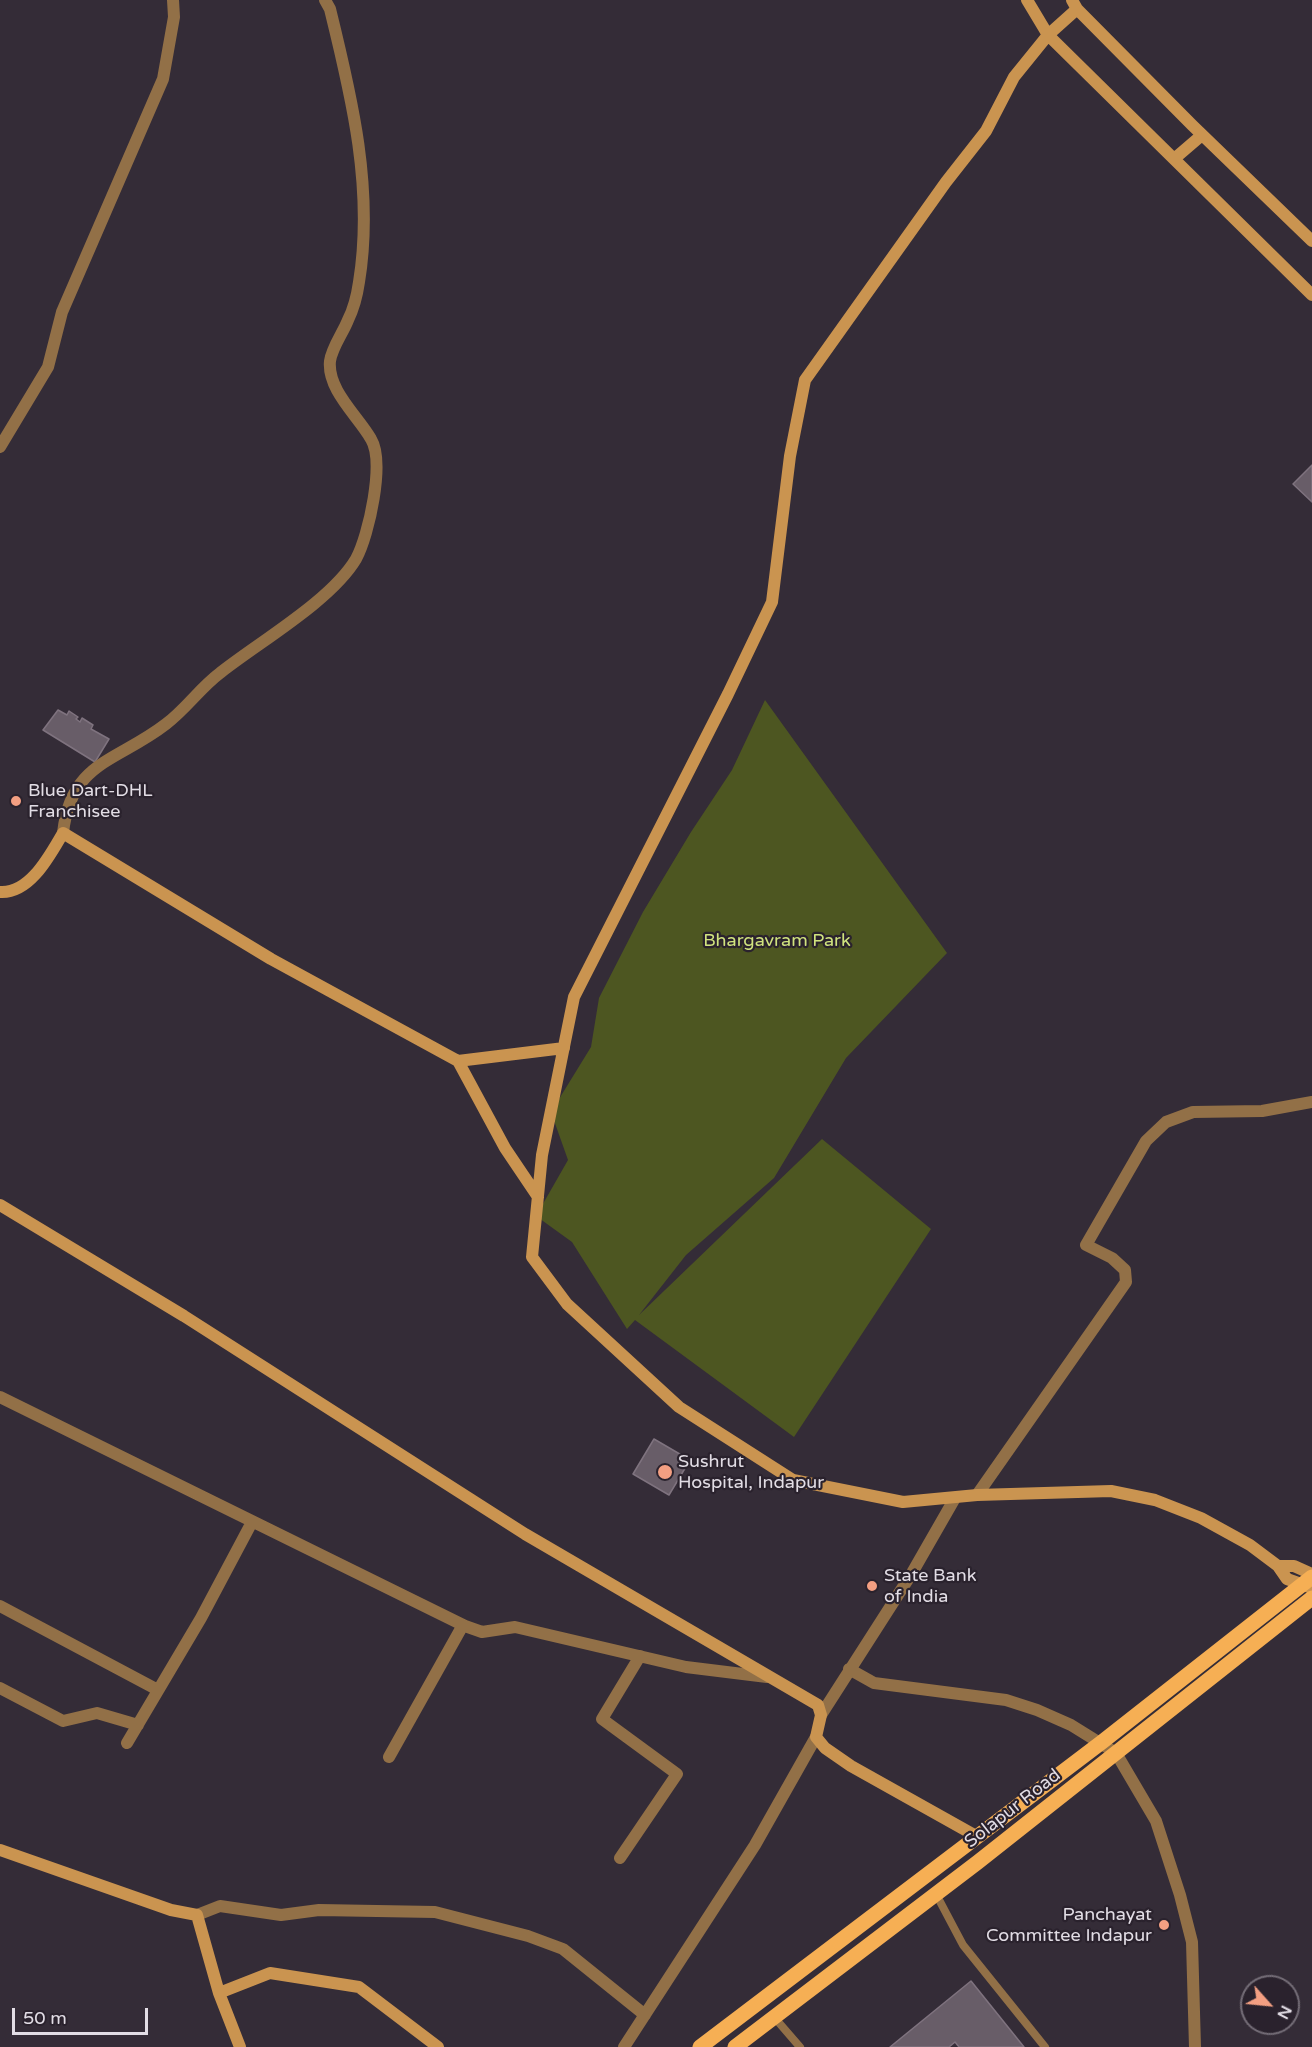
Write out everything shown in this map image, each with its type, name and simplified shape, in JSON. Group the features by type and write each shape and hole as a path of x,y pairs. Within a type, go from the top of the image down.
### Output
{"main road":[{"path":"700,2047 1310,1581"},
{"name":"Solapur Road","path":"735,2047 936,1894 1312,1598"},
{"path":"922,1876 936,1894"},
{"path":"758,2002 774,2018"}],"street":[{"path":"0,447 48,367 62,312 163,79 174,17 173,0"},
{"path":"0,892 6,892 37,875 63,833 70,798 83,779 99,766 165,725 219,673 315,601 345,573 357,558 376,484 377,456 372,441 339,394 330,361 356,299 363,259 360,147 349,85 330,9 325,0"},
{"path":"1027,0 1048,35 1312,295"},
{"path":"1310,1581 1287,1579 1278,1566 1250,1545 1201,1518 1155,1500 1112,1491 977,1495 903,1502 793,1480 679,1407 567,1304 532,1257 542,1155 574,997 728,694 772,602 790,456 805,380 946,182 986,131 1014,77 1074,4 1202,135 1312,241"},
{"path":"1174,159 1202,135"},
{"path":"63,833 272,959 458,1060 505,1148 538,1197"},
{"path":"458,1060 564,1048"},
{"path":"977,1495 1126,1282 1125,1270 1112,1258 1086,1245 1146,1141 1166,1122 1193,1112 1262,1111 1312,1102"},
{"path":"0,1206 204,1328 525,1534 818,1705 821,1715"},
{"path":"0,1397 463,1625 482,1632 515,1627 686,1667 767,1677"},
{"path":"624,2047 754,1845 816,1737 821,1715 912,1573 955,1497"},
{"path":"127,1743 252,1522"},
{"path":"0,1606 158,1690"},
{"path":"389,1756 463,1625"},
{"path":"620,1858 677,1774 602,1719 640,1656"},
{"path":"849,1669 874,1683 1006,1700 1062,1721 1102,1742 1116,1753 1156,1821 1180,1895 1192,1942 1196,2018 1195,2047"},
{"path":"0,1688 63,1721 97,1713 138,1725"},
{"path":"816,1737 825,1748 851,1766 976,1836"},
{"path":"0,1850 171,1910 197,1915 219,1906 281,1915 319,1910 435,1912 528,1936 563,1949 645,2015"},
{"path":"197,1915 219,1993 240,2047"},
{"path":"219,1993 270,1973 359,1987 438,2047"}],"lane":[{"path":"936,1894 963,1945 1045,2047"},
{"path":"774,2018 800,2047"}],"green space":[{"name":"Bhargavram Park","path":"765,700 947,953 846,1058 774,1178 686,1255 639,1315 822,1139 931,1229 794,1437 635,1320 627,1329 572,1242 536,1216 568,1160 551,1112 591,1047 599,998 643,912 691,832 732,770"}],"building":[{"path":"1312,465 1312,502 1293,484"},
{"path":"58,710 67,715 69,711 78,717 76,719 80,722 82,718 93,725 91,729 109,739 95,762 43,730"},
{"path":"654,1439 690,1460 669,1495 633,1474"},
{"path":"971,1981 1024,2047 959,2047 955,2042 949,2047 890,2047"}],"place":[{"name":"Blue Dart-DHL Franchisee","path":"16,801"},
{"name":"Sushrut Hospital, Indapur","path":"665,1472"},
{"name":"State Bank of India","path":"872,1586"},
{"name":"Panchayat Committee Indapur","path":"1164,1925"}]}
